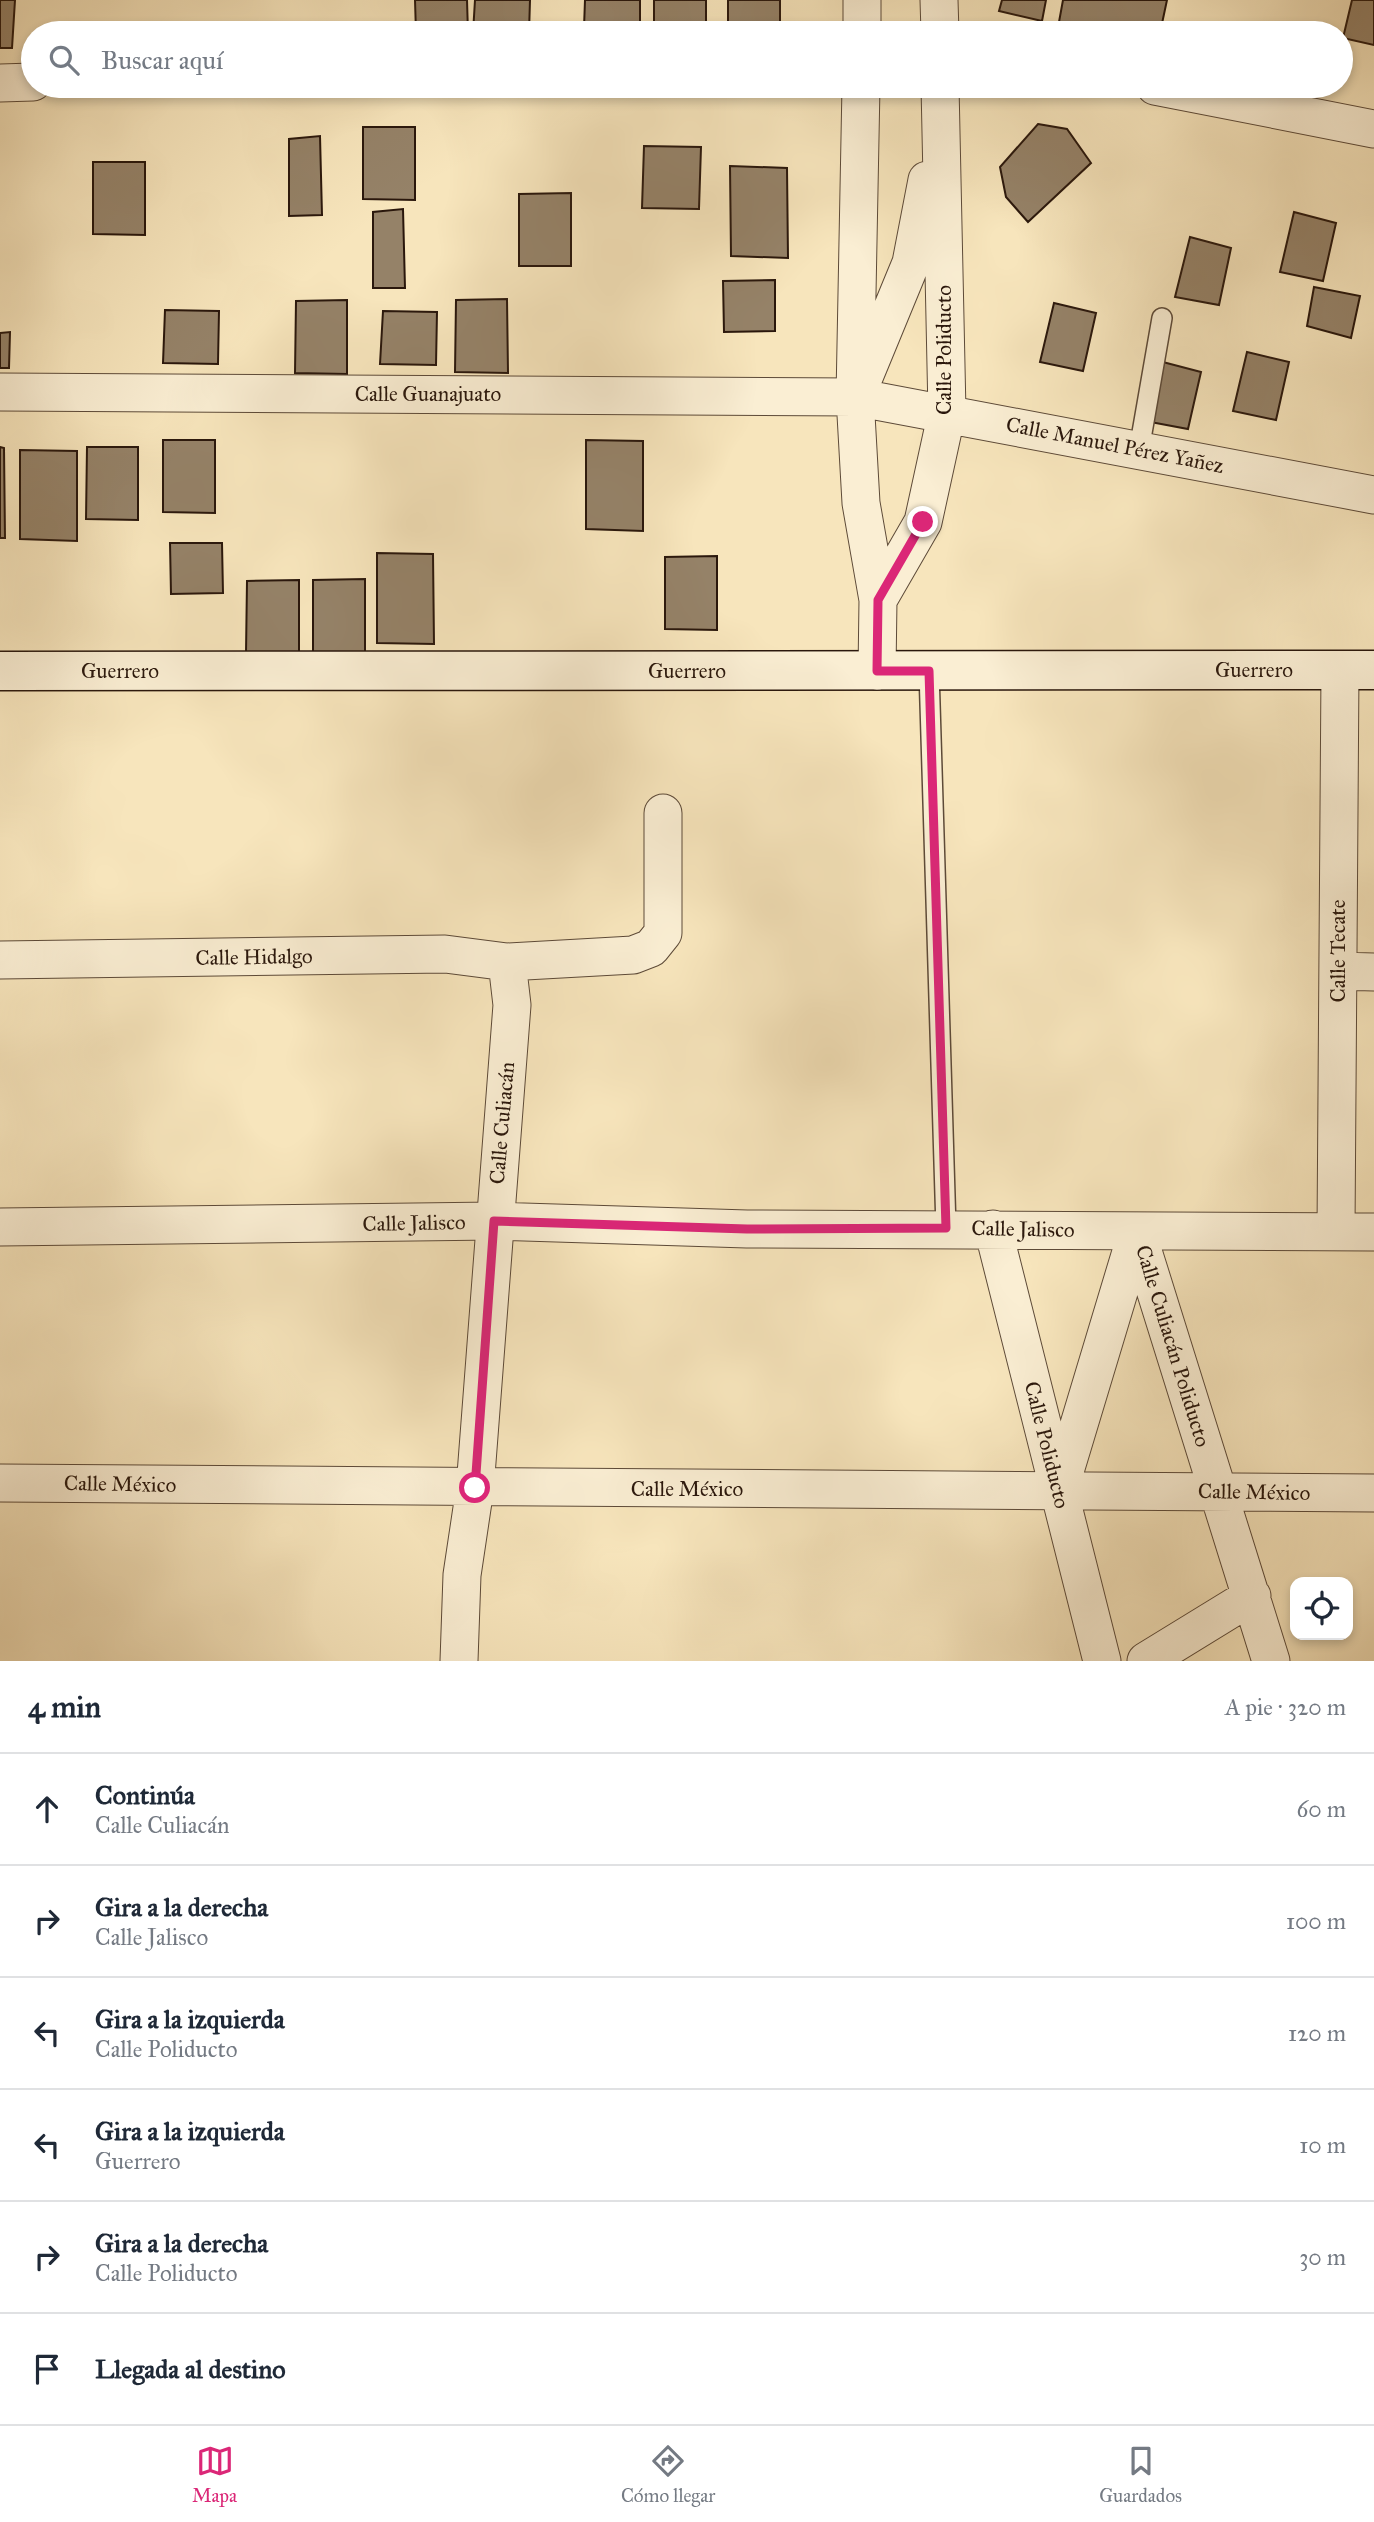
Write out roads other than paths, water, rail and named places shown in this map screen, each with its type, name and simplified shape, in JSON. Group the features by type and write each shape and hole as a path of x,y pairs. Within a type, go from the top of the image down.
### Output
{"main road":[{"name":"Guerrero","path":"0,671 1357,670"}],"street":[{"path":"862,0 862,21"},
{"path":"939,0 940,21"},
{"path":"0,83 21,82"},
{"name":"Calle Poliducto","path":"861,98 855,397 861,503 878,600 877,671"},
{"name":"Calle Poliducto","path":"878,600 923,522 947,412 940,98"},
{"path":"1216,98 1374,129"},
{"path":"855,397 911,262 941,127"},
{"name":"Calle Guanajuato","path":"0,392 855,397"},
{"name":"Calle Manuel Pérez Yañez","path":"855,397 947,412 1374,495"},
{"name":"Calle Tecate","path":"1336,1231 1356,971 1357,670"},
{"name":"Calle Hidalgo","path":"0,960 445,954 507,962 633,955 651,948 663,933 663,813"},
{"name":"Calle Culiacán","path":"459,1661 462,1576 475,1488 512,1005 507,962"},
{"name":"Calle Jalisco","path":"0,1227 494,1221 747,1229 1374,1232"},
{"name":"Calle Poliducto","path":"993,1229 1102,1661"},
{"path":"1059,1491 1137,1231"},
{"name":"Calle Culiacán Poliducto","path":"1137,1231 1271,1661"},
{"name":"Calle México","path":"0,1483 1374,1493"},
{"path":"1146,1661 1252,1596"}],"lane":[{"path":"1139,450 1162,318"},
{"path":"929,671 946,1228"}]}
